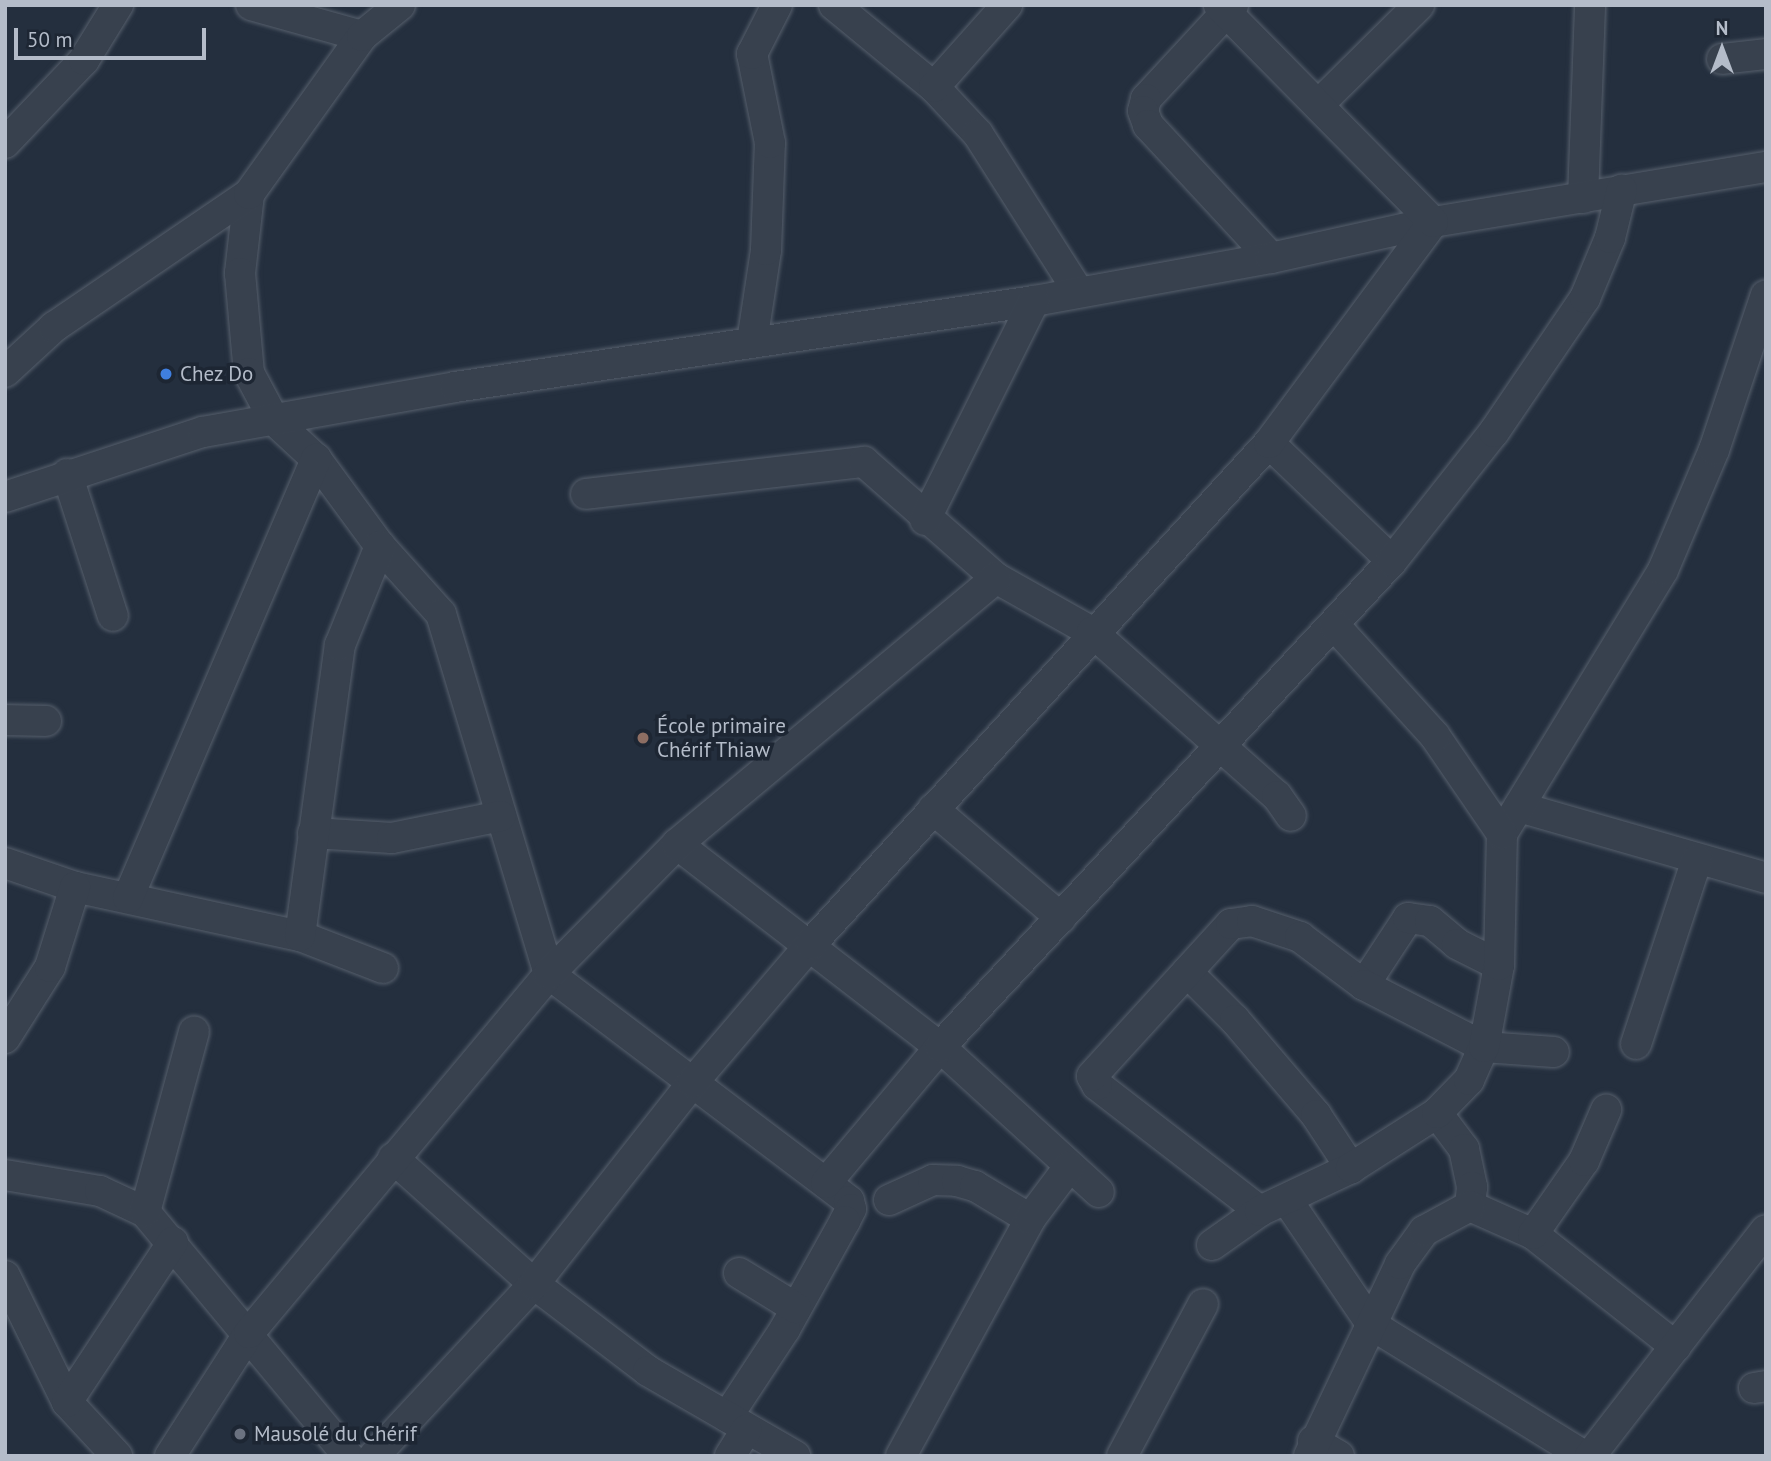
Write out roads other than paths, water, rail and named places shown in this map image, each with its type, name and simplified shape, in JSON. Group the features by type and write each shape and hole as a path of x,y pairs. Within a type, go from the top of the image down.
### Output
{"street":[{"path":"5,143 84,60 118,5"},
{"path":"251,5 362,36"},
{"path":"5,372 54,327 248,194 362,36 400,5"},
{"path":"752,342 766,250 770,143 752,54 777,5"},
{"path":"834,5 934,87 978,134 1077,291"},
{"path":"934,87 1007,5"},
{"path":"1319,104 1419,5"},
{"path":"1583,198 1590,5"},
{"path":"1271,258 1148,125 1143,111 1146,99 1226,8 1433,222"},
{"path":"1722,58 1766,54"},
{"path":"5,498 67,474 203,432 752,342 1034,301 1077,291 1271,258 1433,222 1766,167"},
{"path":"826,1182 940,1047 1335,626 1392,561 1493,432 1585,298 1610,238 1622,189"},
{"path":"248,194 240,273 248,373 274,420 316,459 380,546 441,614 549,974 849,1201 851,1209 796,1308 737,1424 730,1456"},
{"path":"374,1456 534,1284 693,1082 811,944 1092,632 1269,443 1433,222"},
{"path":"1212,1245 1260,1212 1351,1168 1437,1113 1469,1080 1484,1047 1499,965 1502,834 1663,570 1714,450 1766,295"},
{"path":"925,520 1034,301"},
{"path":"1269,443 1392,561"},
{"path":"128,898 316,459"},
{"path":"586,494 864,462 925,520 996,578 1092,632 1278,796 1291,816"},
{"path":"67,474 113,616"},
{"path":"300,936 340,645 380,546"},
{"path":"170,1456 249,1333 549,974 677,844 996,578"},
{"path":"1335,626 1435,736 1502,834"},
{"path":"5,720 46,721"},
{"path":"1519,807 1766,878"},
{"path":"933,809 1061,918"},
{"path":"313,833 392,838 501,816"},
{"path":"677,844 811,944 940,1047 1099,1192"},
{"path":"1636,1044 1697,860"},
{"path":"5,863 75,887 300,936 383,968"},
{"path":"5,1038 50,967 75,887"},
{"path":"1364,985 1408,918 1430,921 1457,944 1499,965"},
{"path":"1260,1212 1097,1085 1093,1076 1231,923 1241,919 1300,937 1364,985 1484,1047 1553,1052"},
{"path":"1187,972 1235,1020 1315,1115 1351,1168"},
{"path":"145,1212 194,1032"},
{"path":"1533,1234 1584,1161 1606,1110"},
{"path":"1437,1113 1464,1149 1472,1187 1470,1206"},
{"path":"393,1158 534,1284 648,1371 795,1456"},
{"path":"901,1456 1030,1219 1069,1167"},
{"path":"5,1175 100,1191 145,1212 249,1333 348,1456"},
{"path":"889,1200 933,1180 957,1181 975,1186 1030,1219"},
{"path":"1287,1200 1372,1325 1584,1456"},
{"path":"1470,1206 1533,1234 1676,1347"},
{"path":"1339,1456 1311,1448 1400,1264 1424,1231 1470,1206"},
{"path":"1590,1456 1766,1230"},
{"path":"67,1402 173,1242"},
{"path":"739,1273 796,1308"},
{"path":"5,1276 67,1402 117,1456"},
{"path":"1122,1456 1203,1304"}],"place":[{"name":"Chez Do","path":"166,374"},
{"name":"École primaire Chérif Thiaw","path":"643,738"},
{"name":"Mausolé du Chérif","path":"240,1434"}]}
